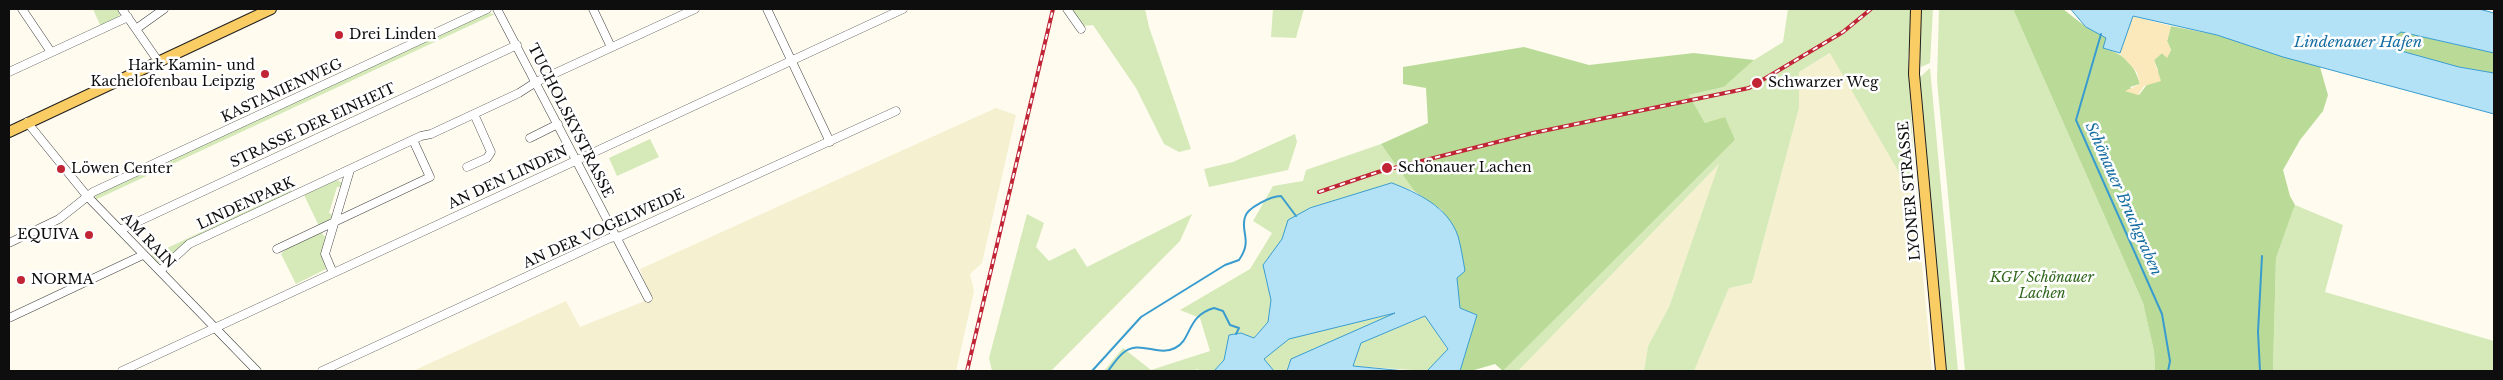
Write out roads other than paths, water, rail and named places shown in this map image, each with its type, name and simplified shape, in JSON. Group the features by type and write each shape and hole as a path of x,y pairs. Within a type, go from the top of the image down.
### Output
{"main road":[{"path":"9,132 272,9"},
{"name":"LYONER STRASSE","path":"1916,9 1914,74 1941,371"}],"street":[{"path":"22,9 51,52"},
{"path":"122,9 158,61"},
{"path":"136,29 164,9"},
{"name":"KASTANIENWEG","path":"9,243 59,219 86,196 487,9"},
{"name":"TUCHOLSKYSTRASSE","path":"497,9 648,298"},
{"path":"593,9 611,48"},
{"name":"LINDENPARK","path":"160,271 189,244 413,140 474,114 518,93 536,82 611,48 680,12 695,9"},
{"path":"767,9 830,142"},
{"name":"AN DEN LINDEN","path":"122,371 903,9"},
{"path":"1067,9 1081,29"},
{"path":"9,72 128,17"},
{"name":"STRASSE DER EINHEIT","path":"120,230 517,45"},
{"name":"AN DER VOGELWEIDE","path":"322,371 896,111"},
{"path":"466,168 487,158 491,152 474,114"},
{"name":"AM RAIN","path":"27,122 86,196 257,371"},
{"path":"530,138 558,124"},
{"path":"278,249 430,177 413,140"},
{"path":"334,273 325,254 350,170"},
{"path":"9,318 143,255"}],"water":[{"name":"Lindenauer Hafen","path":"2071,9 2479,9 2494,13 2494,53 2401,32 2394,37 2394,49 2459,67 2494,73 2494,114 2283,57 2217,35 2133,16 2120,53 2103,48 2106,38 2086,27"},
{"name":"Schönauer Lachen","path":"1392,183 1412,191 1440,209 1458,236 1465,271 1457,278 1460,308 1477,315 1460,371 1427,371 1448,349 1425,316 1361,343 1353,366 1405,371 1287,371 1291,359 1395,313 1289,339 1264,359 1274,371 1214,371 1224,360 1229,335 1241,333 1254,338 1268,322 1271,300 1263,265 1282,239 1288,220 1310,208"}],"waterway":[{"name":"Schönauer Bruchgraben","path":"2101,34 2076,120 2162,314 2170,361 2168,371"},
{"path":"1092,371 1141,317 1225,265 1239,260 1246,242 1245,217 1255,206 1271,198 1281,196 1296,216"},
{"path":"2260,371 2258,332 2262,256"},
{"path":"1108,371 1121,355 1129,349 1142,348 1162,351 1175,348 1184,340 1198,316 1214,308 1223,311 1230,325 1239,328 1236,334"}],"railway":[{"path":"967,371 1053,9"},
{"path":"1319,192 1378,172 1533,133 1749,88 1843,32 1871,9"}],"place":[{"name":"Drei Linden","path":"339,35"},
{"name":"Hark Kamin- und Kachelofenbau Leipzig","path":"265,74"},
{"name":"Schwarzer Weg","path":"1757,83"},
{"name":"Schönauer Lachen","path":"1387,168"},
{"name":"Löwen Center","path":"61,169"},
{"name":"EQUIVA","path":"89,235"},
{"name":"NORMA","path":"21,280"}],"park label":[{"name":"KGV Schönauer Lachen","path":"2042,286"}]}
